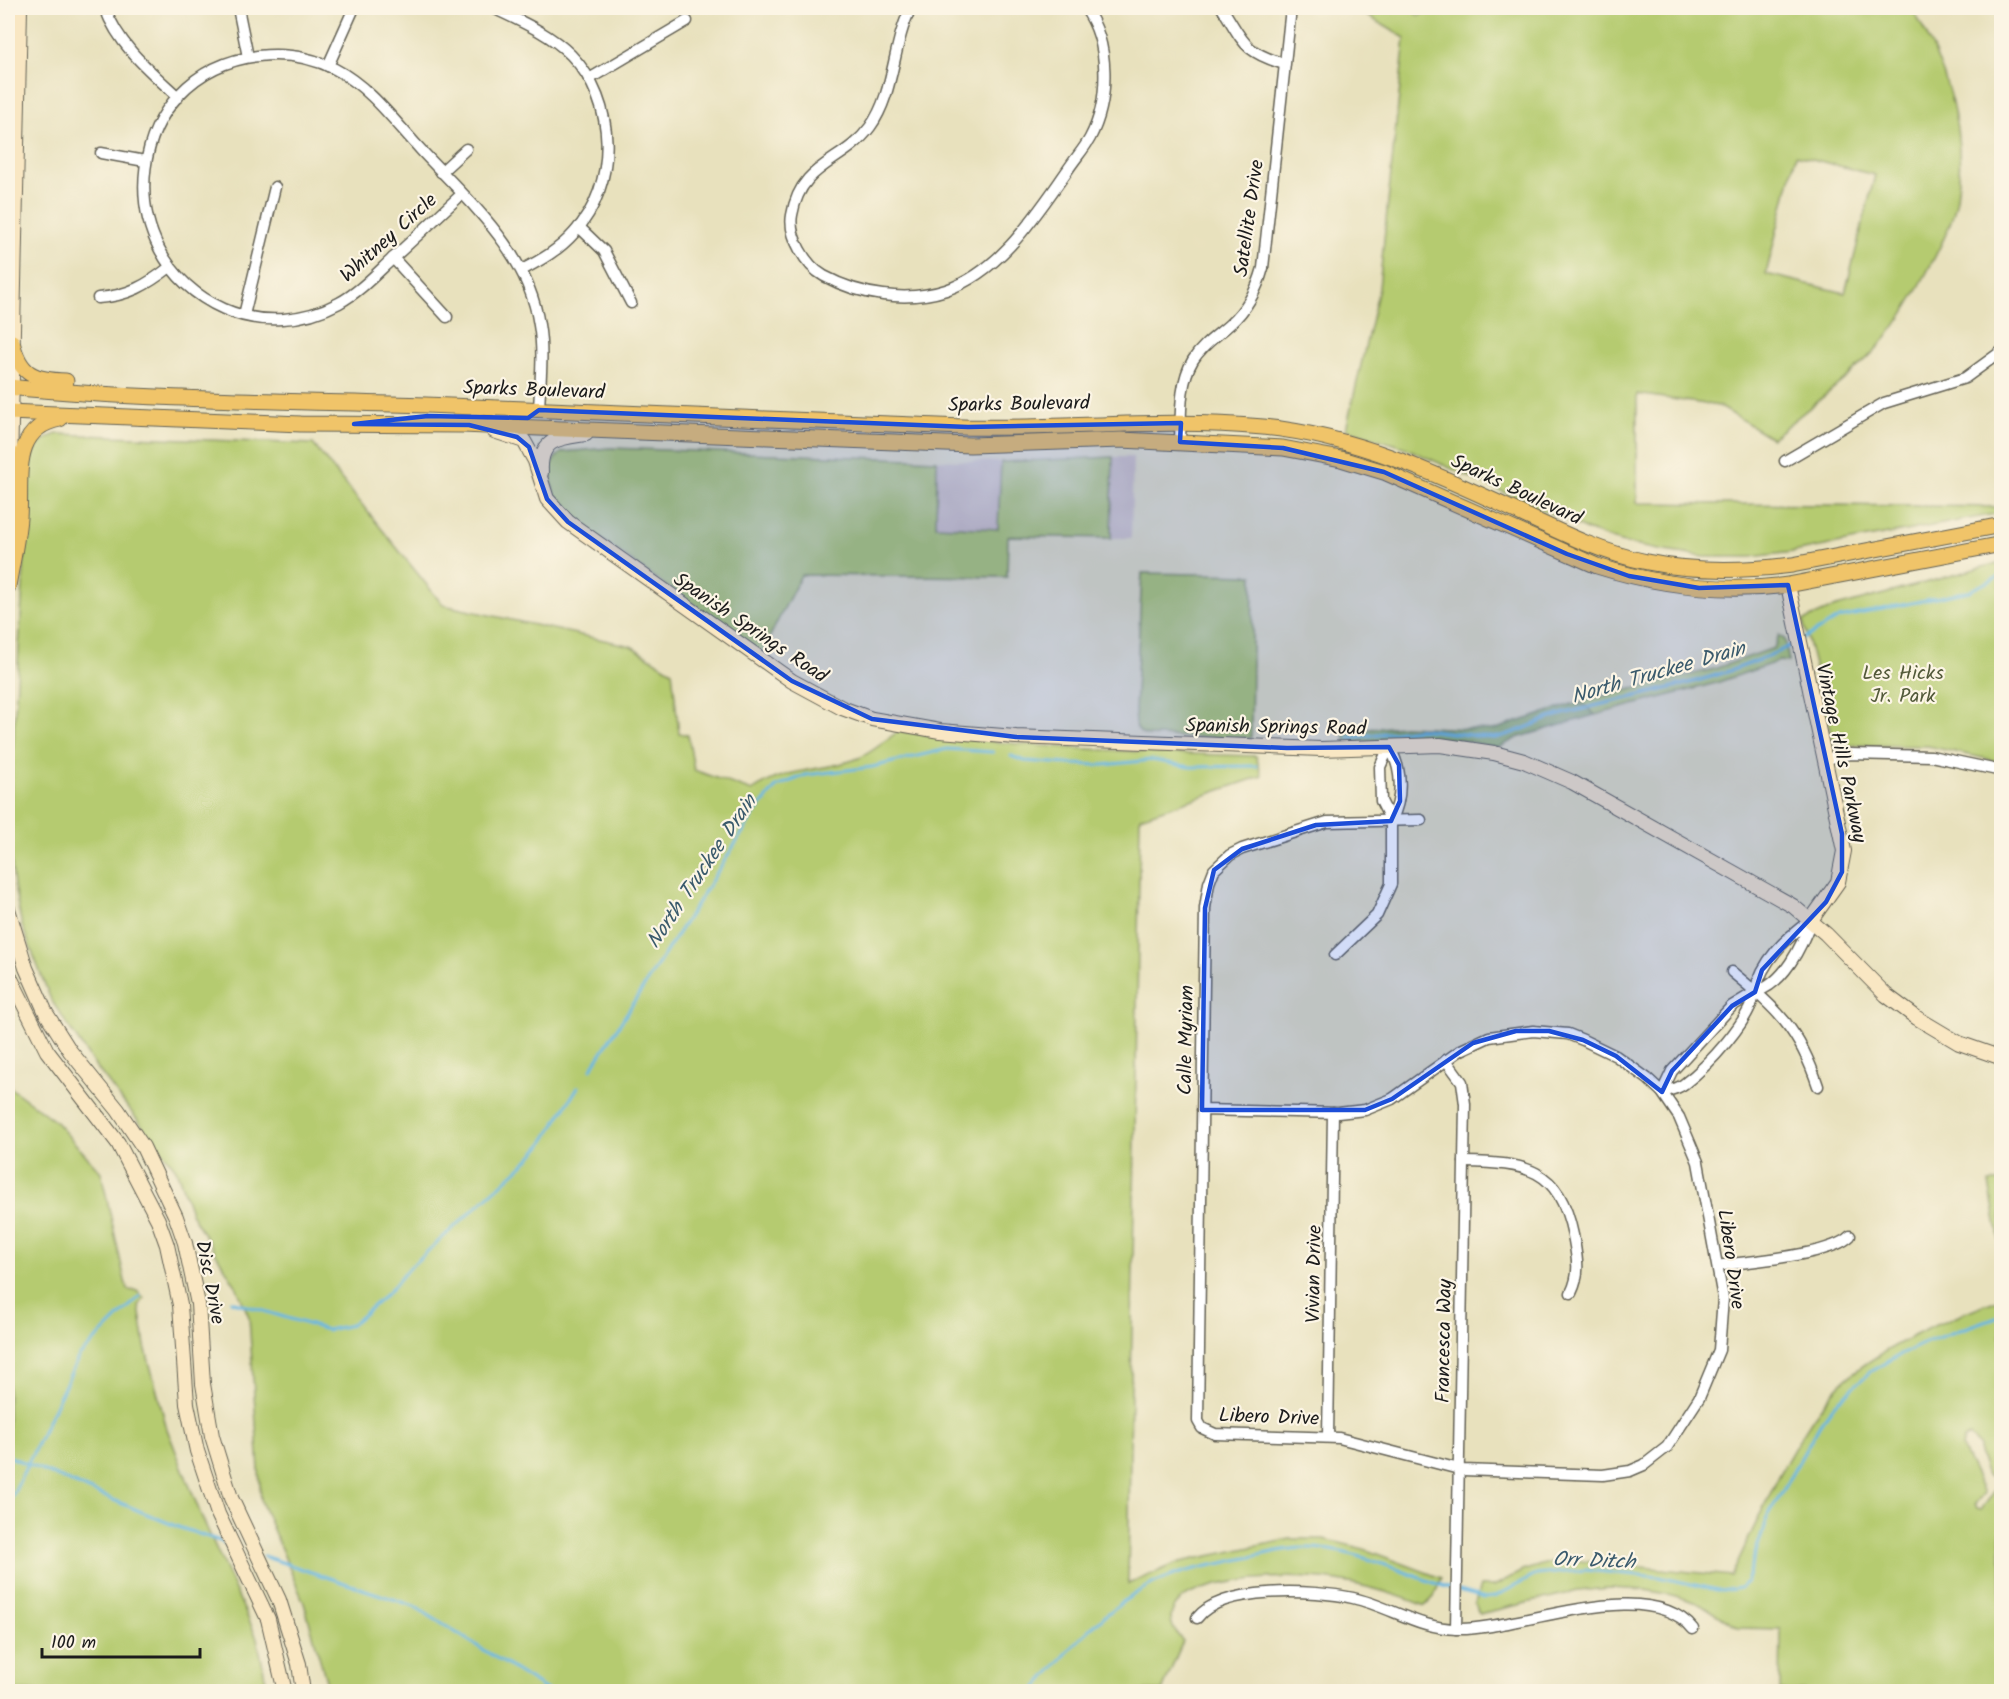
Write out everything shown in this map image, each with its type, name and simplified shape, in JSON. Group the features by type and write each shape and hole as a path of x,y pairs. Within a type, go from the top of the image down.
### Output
{"main road":[{"path":"8,568 10,387 20,8"},
{"path":"12,342 20,366 41,379 112,385 164,395"},
{"name":"Sparks Boulevard","path":"10,387 968,427 1122,422 1263,427 1334,438 1401,459 1575,540 1611,553 1649,563 1724,570 1792,566 2001,525"},
{"path":"354,424 428,416 528,418 539,410 544,416 552,419 659,427 715,435"},
{"name":"Sparks Boulevard","path":"10,412 354,424 469,425 998,445 1120,440 1283,447 1352,462 1405,481 1567,554 1629,576 1699,588 1760,588 1788,585 2001,544"},
{"path":"8,586 19,519 21,464 26,442 40,424 78,415"},
{"name":"Spanish Springs Road","path":"469,425 507,434 524,441 547,499 555,510 615,556 792,681 842,708 873,718 940,731 1016,737 1287,748 1389,747 1415,744 1466,747 1524,761 1553,772 1743,877 1811,920 1886,995 1917,1018 1959,1043 2001,1058"},
{"path":"541,481 542,457 549,444 558,438 604,431"},
{"path":"1724,570 1744,577 1775,578 1788,585 1796,574 1901,552 1957,534"},
{"name":"Vintage Hills Parkway","path":"1788,585 1842,834 1843,862 1833,891 1811,920"},
{"name":"Disc Drive","path":"8,909 22,959 46,1013 70,1052 118,1110 143,1147 176,1217 185,1243 198,1304 203,1384 214,1445 231,1498 279,1600 299,1664 303,1692"},
{"name":"Disc Drive","path":"8,973 47,1051 118,1143 158,1220 167,1245 180,1305 187,1404 197,1451 218,1514 268,1618 285,1692"}],"street":[{"path":"105,8 119,37 131,52 178,97"},
{"path":"238,8 248,57"},
{"path":"328,66 354,8"},
{"path":"493,8 557,42 572,56 589,79 601,108 607,152 597,195 579,227 560,247 522,270"},
{"path":"911,8 883,102 872,126 856,144 806,179 796,195 791,218 795,240 813,270 845,288 899,297 928,295 949,289 993,262 1036,216 1090,137 1104,86 1103,56 1098,28 1087,8"},
{"path":"1222,8 1242,43 1264,57 1284,64"},
{"name":"Satellite Drive","path":"1180,442 1184,385 1194,358 1242,313 1258,284 1263,268 1291,8"},
{"path":"589,79 687,21"},
{"name":"Whitney Circle","path":"462,194 353,294 319,312 282,319 244,315 211,303 195,292 170,267 158,249 146,215 143,196 145,161 158,125 178,97 213,70 248,57 291,56 328,66 366,91 441,171 462,194 498,234 522,270 536,305 540,326 539,410"},
{"path":"441,171 466,149"},
{"path":"101,153 145,161"},
{"path":"244,315 275,187"},
{"path":"579,227 604,251 631,303"},
{"path":"393,258 447,317"},
{"path":"98,298 113,297 141,288 170,267"},
{"path":"1785,461 1884,403 1965,378 2001,351"},
{"path":"1335,955 1369,925 1388,895 1392,872 1391,822 1381,801 1380,767 1389,747"},
{"path":"1389,747 1399,765 1400,801 1391,822"},
{"path":"1825,759 1850,754 1931,756 2001,771"},
{"name":"Calle Myriam","path":"1202,1428 1198,1421 1196,1399 1204,908 1209,883 1215,870 1230,855 1316,825 1421,820"},
{"name":"Vintage Hills Parkway","path":"1662,1092 1672,1071 1732,1006 1755,992 1766,989 1790,961 1804,940 1811,920"},
{"name":"Vintage Hills Parkway","path":"1662,1092 1685,1084 1747,1016 1762,970 1785,940 1811,920"},
{"path":"1732,972 1780,1014 1797,1035 1818,1086"},
{"name":"Libero Drive","path":"1202,1110 1334,1113 1365,1110 1392,1100 1446,1060 1473,1043 1489,1037 1516,1031 1549,1031 1568,1034 1597,1046 1633,1067 1662,1092 1679,1117 1693,1146 1718,1266 1723,1317 1714,1366 1699,1398 1675,1437 1656,1457 1630,1472 1615,1474 1459,1469 1353,1440 1328,1437 1215,1434 1202,1428"},
{"name":"Francesca Way","path":"1446,1060 1458,1074 1465,1092 1456,1629"},
{"name":"Vivian Drive","path":"1328,1437 1334,1113"},
{"path":"1464,1162 1517,1164 1539,1174 1556,1189 1568,1211 1578,1263 1576,1281 1570,1293"},
{"path":"1718,1266 1825,1249 1843,1243 1850,1236"},
{"path":"1197,1618 1208,1607 1220,1602 1258,1595 1298,1592 1354,1598 1432,1626 1456,1629 1493,1628 1570,1609 1605,1606 1666,1611 1686,1620 1693,1629"}],"highlighted area":[{"path":"539,410 968,427 1181,423 1180,442 1283,448 1384,472 1567,554 1629,576 1699,588 1788,585 1842,834 1842,872 1826,902 1762,970 1755,992 1732,1006 1672,1071 1662,1092 1616,1056 1583,1040 1549,1031 1516,1031 1473,1043 1392,1099 1365,1110 1202,1110 1205,908 1214,870 1242,849 1316,825 1391,821 1400,801 1399,765 1389,747 1287,748 1016,737 872,719 792,681 568,522 547,499 529,447 517,437 469,425 354,424 428,416 528,418"}],"shaded area":[{"path":"1113,457 1133,457 1131,538 1111,538"},
{"path":"937,460 1001,462 998,529 935,527"}],"green space":[{"path":"1354,8 1409,8 1419,16 1430,8 1912,8 1935,52 1944,76 1956,123 1959,148 1957,198 1952,218 1916,293 1905,312 1879,346 1841,382 1772,438 1719,406 1637,394 1637,503 2001,507 2001,513 1793,552 1751,557 1705,557 1620,542 1589,531 1406,448 1346,429 1379,288 1405,38","holes":["1796,155 1875,175 1845,293 1766,274"]},
{"path":"57,434 313,444 443,605 631,646 672,671 679,733 688,735 694,770 752,791 779,777 859,758 898,731 1077,748 1256,756 1262,776 1140,817 1128,1584 1180,1562 1290,1539 1324,1539 1364,1549 1441,1578 1434,1597 1425,1606 1399,1596 1348,1583 1297,1577 1244,1580 1199,1590 1182,1599 1172,1612 1172,1626 1183,1641 1162,1691 329,1691 304,1603 261,1501 249,1317 236,1286 192,1215 176,1169 93,1063 51,1000 22,926 14,886 8,827 25,551 26,479 31,457 38,445"},
{"path":"610,448 937,460 936,526 998,529 1001,462 1113,457 1111,538 1008,536 1007,577 801,575 761,654 583,526 560,503 551,480 551,468 556,458 563,452"},
{"name":"Les Hicks Jr. Park","path":"2001,562 2001,762 1928,746 1843,745 1833,742 1803,621 1833,608"},
{"path":"1142,573 1253,575 1251,738 1149,736 1138,730 1135,711"},
{"path":"1779,635 1785,640 1789,662 1779,661 1716,683 1595,715 1585,705 1575,703 1714,669 1774,648"},
{"path":"1575,703 1585,705 1595,715 1517,738 1498,748 1460,740 1431,738 1402,738 1346,744 1343,731 1403,726 1493,730"},
{"path":"8,1086 55,1121 101,1172 128,1290 137,1291 144,1298 139,1306 145,1346 167,1429 201,1515 257,1638 268,1691 8,1691"},
{"path":"2002,1181 2001,1249 1989,1183"},
{"path":"2001,1299 2001,1691 1780,1691 1781,1629 1738,1628 1701,1604 1645,1590 1609,1588 1578,1591 1479,1614 1475,1603 1480,1586 1494,1586 1522,1571 1561,1559 1731,1576 1790,1456 1803,1433 1834,1391 1867,1363 1889,1349 1936,1325","holes":["1969,1436 1980,1447 1980,1456 1987,1476 2000,1478 1981,1509 1975,1504 1984,1493 1962,1448 1964,1439"]}],"waterway":[{"name":"North Truckee Drain","path":"1803,639 1839,618 1969,591 2002,575"},
{"name":"North Truckee Drain","path":"1348,738 1420,729 1494,738 1563,714 1683,685 1741,667 1797,642"},
{"name":"North Truckee Drain","path":"591,1069 755,813 776,787 806,775 872,767 947,749 993,752"},
{"name":"North Truckee Drain","path":"1011,756 1025,761 1067,764 1103,765 1152,760 1190,767 1257,766"},
{"name":"North Truckee Drain","path":"231,1301 327,1330 351,1325 389,1292 407,1270 526,1162 541,1146 578,1087"},
{"name":"North Truckee Drain","path":"8,1505 79,1356 140,1296"},
{"name":"Orr Ditch","path":"1459,1591 1485,1598 1494,1597 1536,1575 1586,1570 1659,1577 1722,1591 1740,1588 1746,1582 1767,1518 1820,1424 1835,1404 1871,1371 1892,1359 1929,1341 2002,1315"},
{"path":"8,1456 178,1527 226,1543"},
{"name":"Orr Ditch","path":"1033,1692 1060,1660 1103,1617 1154,1583 1197,1568 1282,1550 1313,1548 1372,1560 1453,1589"},
{"path":"263,1556 414,1606 550,1692"}]}
